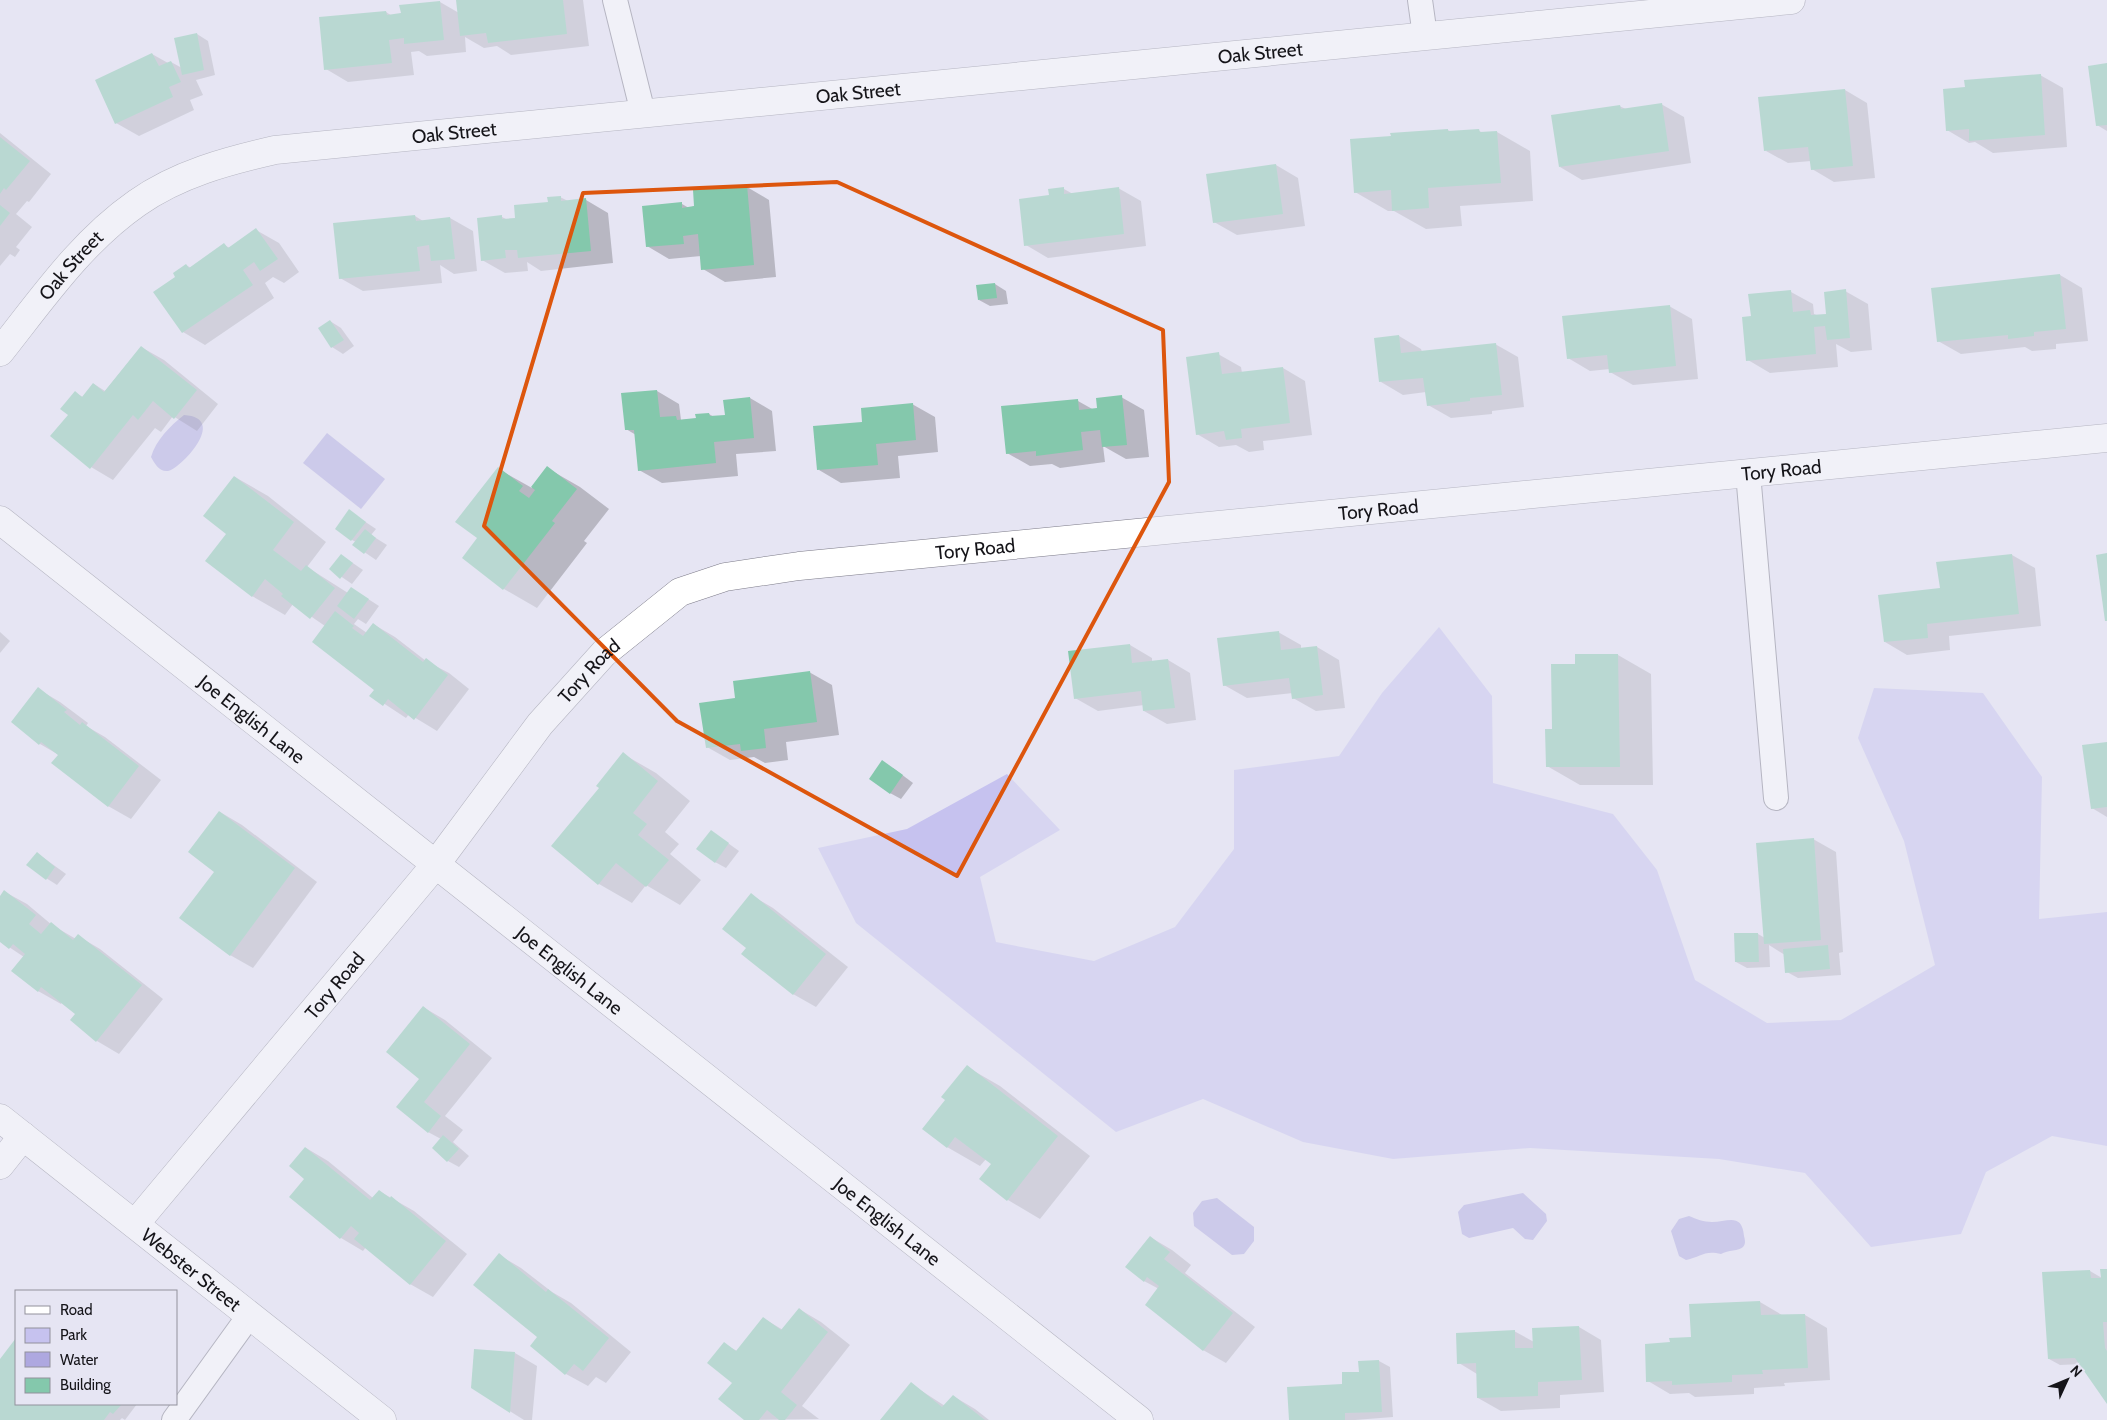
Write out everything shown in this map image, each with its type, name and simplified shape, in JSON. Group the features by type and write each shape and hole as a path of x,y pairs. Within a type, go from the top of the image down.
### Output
{"street":[{"name":"Oak Street","path":"0,352 64,272 98,234 138,202 181,179 226,161 275,150 1790,0"},
{"name":"Tory Road","path":"135,1224 436,864 540,724 604,653 680,592 726,577 800,566 2107,438"},
{"name":"Joe English Lane","path":"0,520 1139,1420"},
{"name":"Webster Street","path":"0,1118 382,1420"},
{"path":"0,1165 23,1136"}],"lane":[{"path":"615,0 644,114"},
{"path":"1420,0 1425,36"},
{"path":"1748,473 1776,798"},
{"path":"174,1420 249,1316"}],"highlighted area":[{"path":"837,182 1163,330 1169,482 957,876 677,721 484,526 583,193"}],"green space":[{"path":"1439,627 1492,696 1493,783 1613,814 1657,870 1695,980 1767,1023 1841,1020 1935,965 1904,841 1858,738 1874,688 1983,693 2042,777 2039,919 2107,912 2107,1146 2052,1136 1986,1172 1961,1234 1871,1247 1805,1173 1719,1159 1530,1148 1393,1159 1303,1142 1203,1099 1116,1132 856,923 818,848 907,829 1007,774 1060,830 980,877 996,942 1094,961 1175,927 1234,849 1234,770 1339,756 1382,693"}],"water":[{"path":"184,415 197,418 202,425 202,434 190,454 182,462 168,471 162,470 151,457 153,451 164,434"},
{"path":"327,433 385,479 361,509 303,463"},
{"path":"1523,1193 1546,1214 1547,1221 1533,1240 1525,1239 1513,1228 1469,1238 1462,1234 1458,1212 1464,1205"},
{"path":"1217,1198 1254,1227 1254,1241 1244,1254 1232,1255 1194,1226 1193,1213 1202,1201"},
{"path":"1689,1216 1709,1222 1737,1221 1743,1229 1744,1246 1721,1254 1706,1253 1686,1260 1679,1256 1671,1231 1679,1219"}],"building":[{"path":"456,0 563,0 567,34 488,43 486,33 460,36"},
{"path":"440,1 444,40 404,44 404,38 389,40 392,63 324,70 319,17 386,11 387,15 401,13 399,5"},
{"path":"197,33 204,70 182,75 174,38"},
{"path":"152,53 159,66 171,61 181,82 169,87 173,97 115,124 95,80"},
{"path":"2107,63 2107,125 2096,126 2088,66"},
{"path":"2041,74 2045,135 1969,141 1969,129 1946,131 1943,89 1965,87 1964,80"},
{"path":"1845,89 1853,166 1811,170 1808,147 1764,151 1758,97"},
{"path":"1662,103 1669,151 1559,167 1551,115 1620,105 1621,109"},
{"path":"1448,129 1448,131 1479,129 1480,132 1497,131 1501,183 1428,188 1429,208 1392,211 1391,190 1354,193 1350,139 1391,136 1390,133"},
{"path":"0,137 30,161 6,190 4,188 0,194"},
{"path":"1276,164 1283,214 1213,223 1206,174"},
{"path":"747,185 754,265 701,270 698,234 683,236 684,244 646,247 642,206 682,202 682,208 694,206 693,190"},
{"path":"1064,187 1064,194 1119,187 1124,234 1024,246 1019,199 1049,195 1048,189"},
{"path":"561,196 561,201 586,198 591,251 518,258 517,250 505,250 506,258 481,261 477,218 502,215 502,219 515,218 514,205 548,202 547,197"},
{"path":"0,205 10,213 0,226"},
{"path":"415,215 416,221 450,217 455,259 431,261 429,245 417,247 420,271 339,279 333,223"},
{"path":"256,228 278,259 260,271 254,262 243,270 253,285 182,333 153,292 175,277 173,273 186,264 189,268 224,243 228,248"},
{"path":"2060,274 2066,329 2034,332 2034,336 2008,339 2008,335 1937,342 1931,288"},
{"path":"995,283 997,298 978,300 976,285"},
{"path":"1846,289 1850,338 1827,340 1825,326 1814,327 1816,354 1746,361 1742,317 1751,316 1748,294 1791,290 1793,312 1810,310 1811,315 1826,314 1824,292"},
{"path":"1670,305 1676,366 1609,373 1607,355 1567,359 1562,316"},
{"path":"330,320 344,340 331,348 318,328"},
{"path":"1399,335 1401,353 1496,343 1502,395 1470,398 1470,401 1427,406 1423,378 1379,382 1374,338"},
{"path":"141,346 197,390 174,419 153,401 138,420 133,415 90,469 50,436 68,415 60,409 75,391 82,397 93,383 104,392"},
{"path":"1219,352 1222,374 1283,367 1290,423 1241,429 1242,438 1226,440 1224,431 1196,435 1186,357"},
{"path":"657,390 660,417 676,416 677,420 696,418 695,414 725,415 723,400 750,397 754,438 714,442 716,463 638,471 634,430 625,430 621,393"},
{"path":"1122,395 1127,445 1102,447 1100,430 1081,432 1083,450 1036,456 1036,451 1006,454 1001,406 1078,399 1079,410 1097,408 1096,398"},
{"path":"913,403 916,440 876,444 878,465 817,470 813,426 862,422 861,408"},
{"path":"547,466 577,489 552,521 555,523 503,590 462,558 477,538 455,522 498,467 523,486 519,491 529,498 535,490 531,487"},
{"path":"234,476 294,522 273,550 301,571 306,565 335,588 310,619 281,596 283,594 265,579 252,597 205,561 226,534 203,516"},
{"path":"349,509 366,522 351,541 335,529"},
{"path":"365,529 376,538 364,554 352,545"},
{"path":"2107,553 2107,621 2105,621 2096,555"},
{"path":"341,554 353,563 340,579 329,569"},
{"path":"2012,554 2019,614 1927,624 1928,638 1884,642 1878,595 1940,588 1936,562"},
{"path":"351,587 369,599 354,619 337,606"},
{"path":"335,611 363,636 373,623 423,662 426,658 448,675 414,720 388,699 383,706 369,696 374,690 312,642"},
{"path":"1279,631 1281,650 1317,646 1323,695 1292,699 1289,678 1223,686 1217,638"},
{"path":"1130,644 1132,663 1168,659 1175,708 1143,711 1141,691 1074,699 1068,651"},
{"path":"1575,654 1618,654 1620,767 1546,767 1545,729 1552,729 1551,664 1575,664"},
{"path":"810,671 817,722 764,729 766,748 741,751 740,744 706,748 699,703 735,698 733,681"},
{"path":"38,687 67,710 64,712 80,725 82,722 139,766 108,807 51,763 58,755 41,742 39,745 11,722"},
{"path":"2107,742 2107,807 2091,809 2082,745"},
{"path":"623,752 658,781 633,813 647,824 638,835 669,860 646,887 616,863 598,885 551,846 599,788 596,786"},
{"path":"882,760 903,775 890,794 869,779"},
{"path":"219,811 295,868 230,956 179,918 214,872 188,852"},
{"path":"711,830 729,843 715,863 696,849"},
{"path":"1814,838 1821,940 1764,944 1756,843"},
{"path":"37,852 55,867 46,880 26,865"},
{"path":"4,890 36,915 29,924 41,934 51,922 73,940 78,934 142,985 96,1042 70,1020 75,1014 41,987 38,992 11,971 25,954 13,944 9,949 0,942 0,896"},
{"path":"751,893 826,954 793,995 741,954 746,948 722,929"},
{"path":"1734,933 1758,933 1759,962 1735,962"},
{"path":"1828,945 1830,969 1785,973 1783,949"},
{"path":"423,1006 470,1044 424,1102 441,1116 428,1133 396,1107 419,1079 386,1052"},
{"path":"967,1065 1058,1136 1007,1201 979,1179 991,1164 955,1137 947,1148 922,1129 945,1100 941,1097"},
{"path":"443,1135 459,1149 447,1162 432,1148"},
{"path":"305,1147 370,1200 379,1190 390,1198 391,1196 446,1241 410,1285 354,1239 359,1233 351,1226 340,1239 289,1197 304,1179 289,1166"},
{"path":"1150,1236 1170,1252 1164,1259 1233,1313 1203,1351 1145,1305 1159,1286 1147,1277 1144,1282 1125,1267"},
{"path":"499,1253 546,1292 548,1289 609,1338 583,1371 574,1364 565,1375 530,1346 537,1337 473,1285"},
{"path":"2100,1269 2107,1269 2107,1322 2103,1322 2105,1348 2107,1351 2107,1404 2075,1358 2048,1359 2042,1272 2090,1270 2091,1278 2101,1278"},
{"path":"1760,1301 1761,1315 1805,1314 1808,1368 1762,1370 1763,1374 1732,1375 1732,1382 1672,1385 1672,1381 1646,1382 1645,1344 1670,1342 1669,1338 1691,1337 1689,1304"},
{"path":"799,1308 828,1332 781,1392 797,1405 785,1420 779,1420 767,1410 759,1420 744,1420 718,1399 732,1383 707,1363 724,1342 736,1351 763,1317 781,1330"},
{"path":"1579,1326 1582,1380 1538,1382 1538,1396 1477,1398 1476,1363 1457,1364 1456,1333 1515,1330 1515,1348 1533,1348 1532,1328"},
{"path":"15,1339 15,1405 121,1405 113,1414 110,1412 104,1420 0,1420 0,1359"},
{"path":"474,1349 515,1352 510,1413 471,1388"},
{"path":"1379,1360 1382,1412 1345,1413 1345,1420 1289,1420 1287,1387 1342,1384 1342,1372 1359,1372 1358,1361"},
{"path":"911,1382 942,1407 953,1395 985,1420 880,1420"}]}
